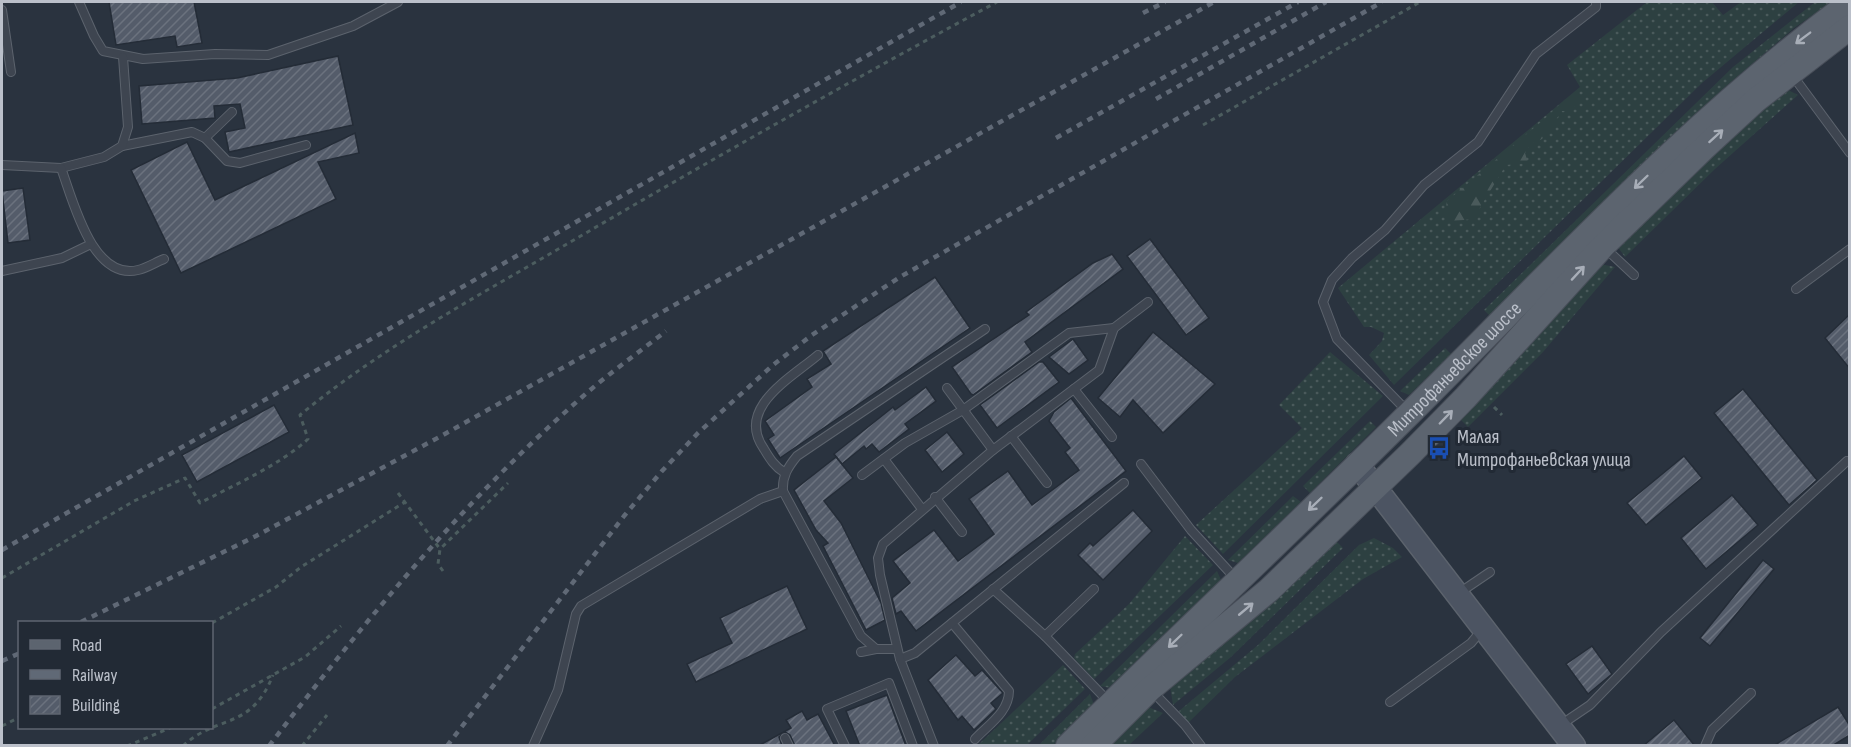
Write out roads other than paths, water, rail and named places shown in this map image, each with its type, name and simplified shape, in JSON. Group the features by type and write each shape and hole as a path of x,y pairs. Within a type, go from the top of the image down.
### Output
{"main road":[{"name":"Митрофаньевское шоссе","path":"1068,746 1410,414 1555,266 1704,121 1778,57 1850,3"},
{"name":"Митрофаньевское шоссе","path":"1093,746 1150,689 1269,590 1375,488 1466,397 1603,246 1705,147 1790,72 1850,27"}],"street":[{"path":"1357,464 1574,746"}],"lane":[{"path":"79,2 93,36 103,51 123,57 143,59 215,54 268,55 353,26 398,2"},
{"path":"1410,414 1337,339 1323,302 1332,280 1385,230 1424,185 1478,141 1536,54 1596,7 1596,2"},
{"path":"2,10 10,72"},
{"path":"122,146 128,127 123,57"},
{"path":"1790,72 1850,153"},
{"path":"205,138 232,112"},
{"path":"2,165 61,168 104,157 122,146 192,132 205,138 227,161 240,163 306,146"},
{"path":"61,168 91,244 104,260 121,270 138,270 164,259"},
{"path":"2,271 62,258 91,244"},
{"path":"1603,246 1634,275"},
{"path":"1797,289 1850,249"},
{"path":"862,475 905,443 963,410 1069,333 1114,328 1148,302"},
{"path":"934,746 897,649 878,558 884,544 993,450 1099,370 1114,328"},
{"path":"876,649 861,636 783,491 785,473 797,456 985,329"},
{"path":"785,473 777,468 760,443 756,432 758,410 767,398 818,355"},
{"path":"947,388 993,450"},
{"path":"1074,389 1112,437"},
{"path":"1011,436 1047,483"},
{"path":"884,459 922,509"},
{"path":"1559,726 1590,705 1661,632 1847,461"},
{"path":"1141,464 1191,530 1237,581"},
{"path":"900,659 915,653 1124,483"},
{"path":"533,746 558,690 576,614 581,606 760,499 783,491"},
{"path":"935,498 962,532"},
{"path":"1456,595 1490,572"},
{"path":"993,589 1045,636 1110,704"},
{"path":"1045,636 1094,589"},
{"path":"952,623 1009,692 1009,699 1004,710 975,739"},
{"path":"1390,702 1471,643 1482,629"},
{"path":"861,652 897,649"},
{"path":"845,746 827,709 888,683 913,746"},
{"path":"1150,689 1185,725 1201,746"},
{"path":"1705,746 1712,730 1751,693"}],"railway":[{"path":"2,550 961,2"},
{"path":"1143,13 1165,2"},
{"path":"83,621 256,536 443,435 1214,2"},
{"path":"1056,138 1298,2"},
{"path":"1156,99 1326,2"},
{"path":"447,746 624,516 662,471 698,433 773,365 812,335 900,277 1382,2"},
{"path":"269,746 416,564 496,478 581,398 666,331"},
{"path":"2,661 18,654"}],"place":[{"name":"Малая Митрофаньевская улица","path":"1439,448"}]}
